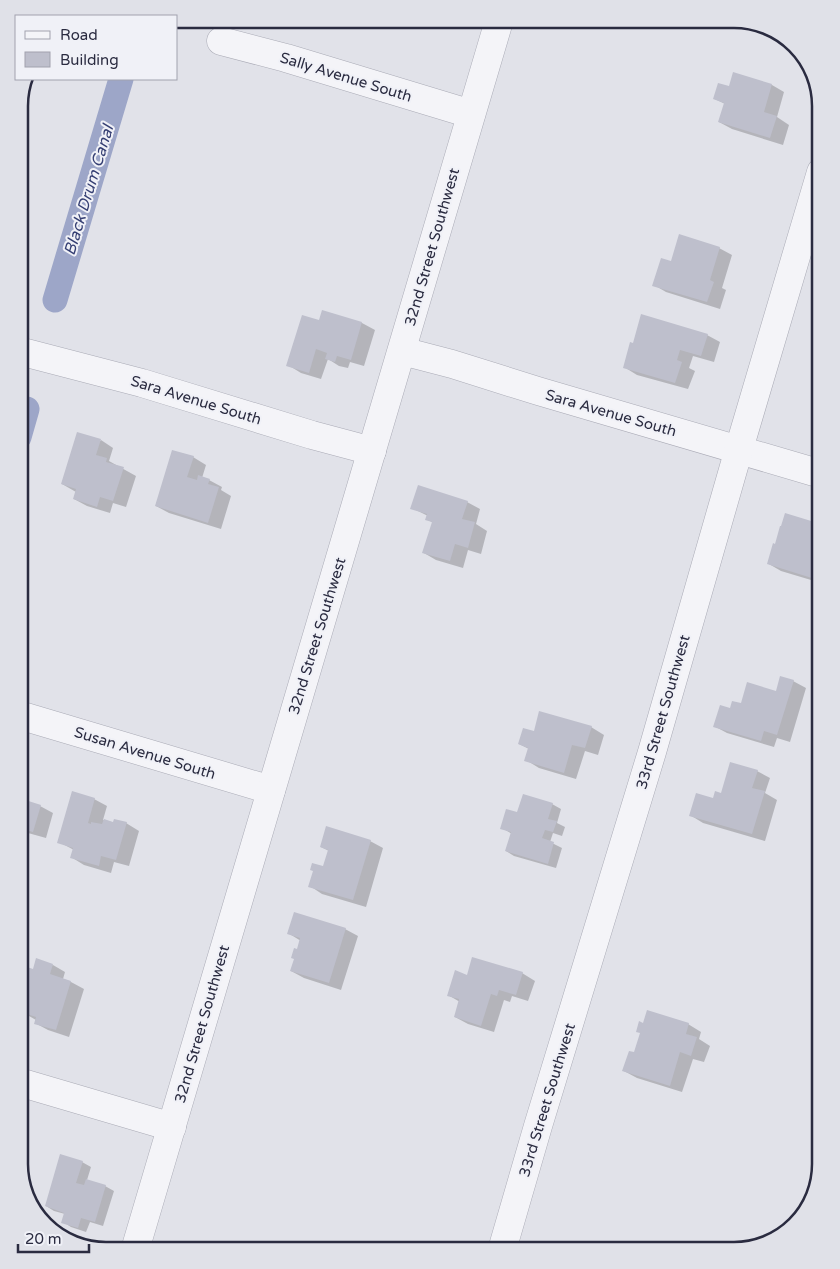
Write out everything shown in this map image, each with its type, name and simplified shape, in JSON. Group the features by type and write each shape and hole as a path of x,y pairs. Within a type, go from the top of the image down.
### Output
{"street":[{"name":"32nd Street Southwest","path":"138,1241 497,28"},
{"name":"Sally Avenue South","path":"221,41 286,58 471,114"},
{"name":"33rd Street Southwest","path":"504,1242 649,761 812,203"},
{"name":"Sara Avenue South","path":"402,351 452,364 812,471"},
{"name":"Sara Avenue South","path":"28,353 142,383 312,435 372,451"},
{"name":"Susan Avenue South","path":"28,718 271,790"},
{"path":"28,1085 172,1127"}],"building":[{"path":"733,72 772,84 764,112 777,116 770,138 718,122 724,103 713,99 718,83 729,86"},
{"path":"679,234 720,247 710,280 714,282 707,302 652,286 661,258 671,261"},
{"path":"322,310 362,322 351,360 337,356 335,362 325,359 327,353 316,349 309,373 286,366 302,315 319,320"},
{"path":"641,314 708,334 701,356 680,350 677,360 682,362 675,383 623,368 630,342 633,343"},
{"path":"77,432 101,439 96,455 107,458 106,462 124,467 113,501 100,497 97,507 73,499 76,489 61,484"},
{"path":"172,450 194,456 187,477 197,480 198,475 210,479 208,484 219,487 208,523 155,506"},
{"path":"418,485 468,501 462,519 475,522 468,548 455,544 450,561 422,553 432,522 425,520 427,514 410,509"},
{"path":"785,513 812,521 812,578 767,564 773,543 775,544"},
{"path":"780,676 794,680 777,735 764,731 761,741 713,727 720,705 730,708 732,701 741,703 747,682 776,691"},
{"path":"539,711 592,726 585,748 572,745 564,773 524,761 528,748 518,744 523,728 534,731"},
{"path":"730,762 758,770 752,788 765,791 752,834 689,816 696,793 713,798 715,791 721,793"},
{"path":"72,791 95,798 88,823 102,824 104,819 113,822 114,819 127,822 116,860 101,856 99,866 70,858 73,848 57,843"},
{"path":"523,794 553,803 548,819 557,821 553,832 545,830 542,838 554,842 548,864 505,851 511,832 500,829 506,809 517,812"},
{"path":"28,801 41,805 33,832 28,831"},
{"path":"326,826 371,840 353,900 308,887 313,871 310,870 312,863 323,866 328,850 320,847"},
{"path":"294,912 346,928 329,983 290,971 294,959 291,958 294,948 297,949 300,938 287,934"},
{"path":"472,957 523,972 516,995 499,990 497,996 491,994 481,1026 454,1017 459,999 447,996 455,970 467,975"},
{"path":"36,958 53,964 50,974 71,981 56,1030 34,1024 36,1017 28,1014 28,967 33,969"},
{"path":"647,1010 689,1023 686,1034 697,1037 691,1056 680,1052 670,1086 622,1071 629,1051 634,1052 640,1033 636,1032 639,1021 643,1023"},
{"path":"60,1154 83,1161 76,1183 84,1185 86,1179 106,1185 95,1222 81,1218 78,1228 61,1223 64,1213 45,1206"}],"waterway":[{"name":"Black Drum Canal","path":"55,300 121,80"}]}
